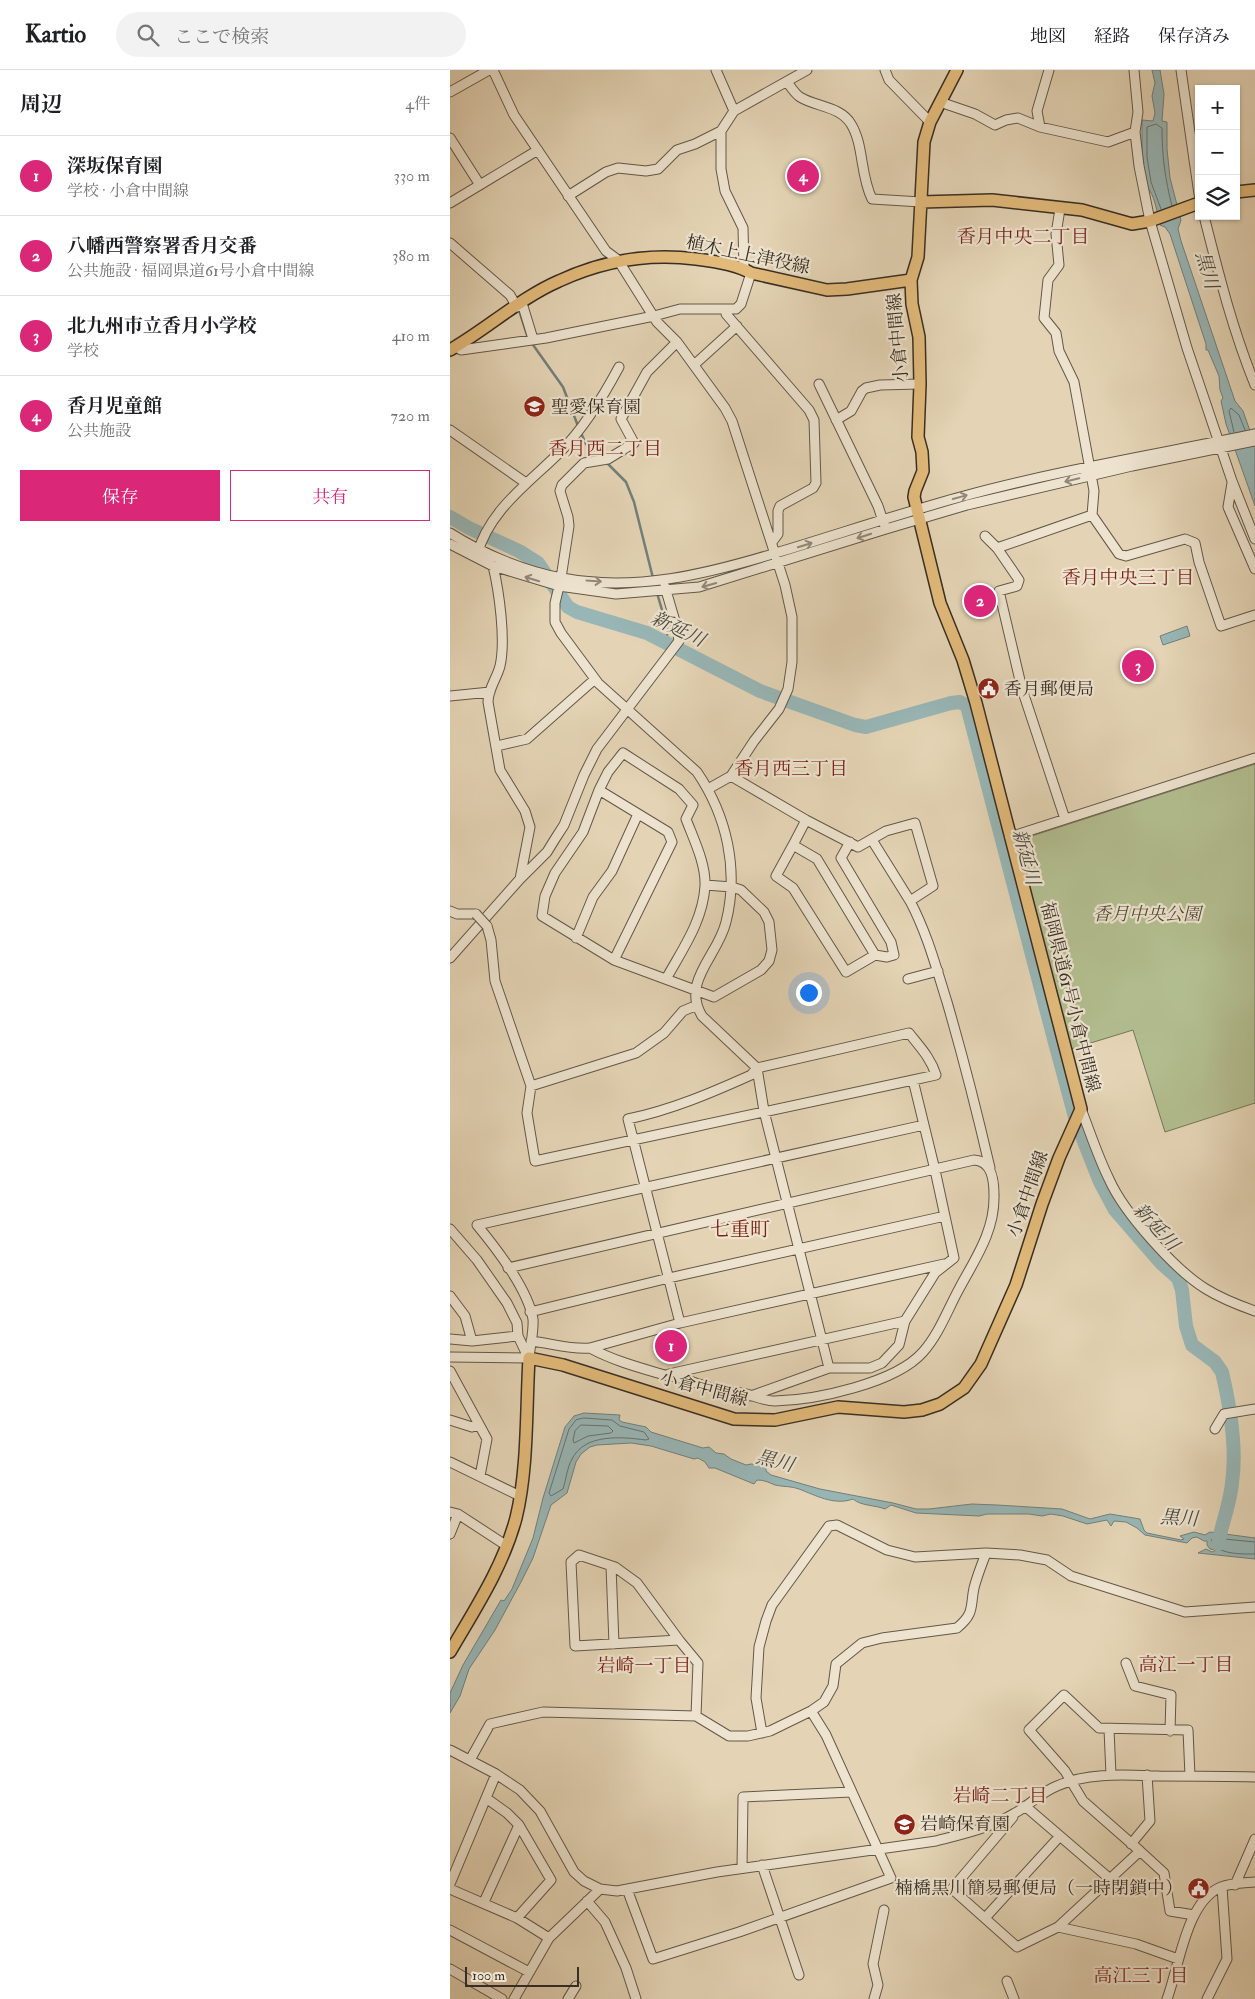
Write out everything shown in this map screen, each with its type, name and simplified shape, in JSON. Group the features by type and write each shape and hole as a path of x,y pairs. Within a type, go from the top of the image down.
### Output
{"main road":[{"name":"小倉中間線","path":"918,514 915,491 923,471 922,452 918,437 919,337 912,304 911,280 918,257 924,142 930,122 957,70"},
{"path":"1240,192 1255,190"},
{"path":"921,202 992,200 1099,214 1132,224 1152,220 1194,204"},
{"name":"植木上上津役線","path":"453,349 559,281 618,260 676,256 704,260 827,290 911,280"},
{"name":"福岡県道61号小倉中間線","path":"918,514 940,603 969,676 1080,1109"},
{"name":"小倉中間線","path":"529,1358 563,1365 734,1419 775,1420 838,1407 904,1412 922,1410 940,1404 964,1388 985,1355 1016,1285 1042,1204 1080,1109"},
{"path":"450,1652 486,1590 507,1546 520,1496 529,1358"}],"street":[{"path":"450,92 489,70"},
{"path":"493,70 514,115 568,196 606,251 618,260 657,322 677,342 725,408 732,421 779,563 792,617 792,662 788,689 779,709 754,741 731,776 708,789"},
{"path":"716,70 734,112"},
{"path":"568,196 606,172 618,168 646,171 658,169 677,150 696,144 721,131 734,112 807,70"},
{"path":"884,70 889,80 930,122"},
{"path":"1040,127 1037,111 1049,70"},
{"path":"1134,70 1138,112 1135,132 1139,166 1152,220 1187,348 1232,481 1255,539"},
{"path":"1181,70 1196,175"},
{"path":"787,82 798,97 840,113 851,123 857,137 866,186 872,199 921,202"},
{"path":"940,102 975,114 996,125 1006,120 1018,118 1040,127 1108,142 1135,132"},
{"path":"453,349 461,350 533,339 654,316 680,308 736,309 741,304 748,271 743,228 725,191 722,176 721,131"},
{"path":"450,138 480,185"},
{"path":"450,203 538,150"},
{"path":"1060,209 1056,234 1058,265 1048,280 1044,318 1056,334 1059,351 1074,382 1094,491 1092,515 1119,554 1126,556 1185,539 1195,543 1199,562 1221,626 1255,615"},
{"path":"1205,220 1229,314 1255,385"},
{"path":"450,243 510,294 519,305 533,339"},
{"path":"727,309 726,314 809,410 814,420 816,483 813,488 780,506 778,510 778,534 772,542"},
{"path":"694,365 737,326"},
{"path":"677,342 647,372 621,419 634,443 608,459 584,463 562,485 560,491 568,517 568,526 555,603 555,622 595,679 697,772 708,789 719,815 729,848 732,887 730,907 721,940 694,988 696,1006 702,1016 757,1068 764,1111 829,1368"},
{"path":"478,554 486,530 526,483 560,452 583,426 619,367"},
{"path":"819,384 878,506 886,529"},
{"path":"836,420 851,411 862,391 866,388 880,385 920,384"},
{"path":"450,430 526,483"},
{"path":"1221,445 1255,434"},
{"path":"450,544 528,569 560,582 615,583 663,580 718,570 883,519 918,514 1003,496 1090,471 1221,445 1255,442"},
{"path":"1232,481 1228,507 1255,569"},
{"path":"450,533 493,566 616,594 699,588 886,529 918,514"},
{"path":"997,548 1092,515"},
{"path":"985,536 997,548 1019,580 1017,586 999,591 1022,689 1065,819"},
{"path":"493,566 500,593 502,654 500,667 488,702 500,770 525,811 530,827 520,879"},
{"path":"450,958 520,879 547,852 564,825 584,775 597,749 679,640 663,580"},
{"path":"496,746 527,739 595,679"},
{"path":"450,696 490,692"},
{"path":"666,979 697,923 705,885 698,852 686,819 693,805 679,789 624,753 608,772 583,832 555,873 545,896 542,916 614,960 666,979 694,988 714,997 761,970 769,961 772,950 769,922 764,912 741,890 732,887 705,885"},
{"path":"1010,837 1255,758"},
{"path":"731,776 806,820 858,847 886,831 915,823 934,886 910,901"},
{"path":"599,790 668,832 672,842 614,960"},
{"path":"576,938 594,897 612,872 638,814"},
{"path":"806,820 776,876 793,888 846,972 874,955 887,957 894,955 891,942 841,858 850,842"},
{"path":"590,1348 604,1356 663,1375 678,1377 725,1392 775,1401 809,1397 861,1386 883,1379 922,1353 981,1253 987,1235 994,1199 994,1183 972,1091 938,971 922,925 910,901 872,840"},
{"path":"793,845 817,859 874,955"},
{"path":"450,911 457,914 476,914 487,926 491,940 496,981 531,1086 527,1113 536,1161 633,1141 764,1111 936,1075 925,1052 908,1033 757,1068 751,1075 691,1101 654,1114 628,1119 633,1141 647,1188 680,1323"},
{"path":"908,979 938,971"},
{"path":"531,1086 636,1053 664,1033 683,1011 696,1006"},
{"path":"751,1396 829,1368 870,1368 882,1362 899,1345 905,1321 935,1273 954,1258 913,1080"},
{"path":"1080,1109 1109,1181 1144,1230 1194,1281 1222,1298 1255,1311"},
{"path":"529,1358 533,1321 530,1312 497,1249 477,1225 924,1125"},
{"path":"508,1268 974,1160 990,1168"},
{"path":"530,1312 669,1278 945,1216"},
{"path":"450,1229 477,1260 507,1303 517,1323 518,1336 529,1358"},
{"path":"531,1341 562,1345 576,1350 590,1348 680,1323 810,1295 901,1272 945,1264"},
{"path":"450,1296 466,1316 472,1341"},
{"path":"663,1375 905,1321"},
{"path":"450,1339 472,1341 518,1336"},
{"path":"450,1357 529,1358"},
{"path":"450,1371 487,1439 480,1476"},
{"path":"1215,1429 1224,1414 1255,1409"},
{"path":"450,1420 472,1426 480,1425"},
{"path":"450,1462 520,1496"},
{"path":"450,1534 454,1513 507,1546"},
{"path":"762,1733 756,1698 759,1647 766,1621 772,1605 829,1526 837,1525 887,1550 915,1557 986,1553 1020,1555 1047,1560 1071,1576 1186,1612 1255,1607"},
{"path":"470,1760 490,1724 543,1712 696,1716 728,1736 748,1736 770,1731 811,1711 824,1702 833,1686 836,1664 862,1643 882,1638 957,1628 972,1608 974,1589 986,1553"},
{"path":"679,1640 575,1646 572,1562 579,1555 611,1566 637,1583 698,1663 696,1716"},
{"path":"611,1566 614,1644"},
{"path":"1126,1663 1135,1686 1171,1695 1170,1731"},
{"path":"1190,1776 1188,1730 1099,1728 1064,1695 1028,1730 1065,1771 1082,1802 1164,1873 1170,1911 1194,1915"},
{"path":"627,1889 653,1959 730,1935 891,1878 826,1736 811,1711"},
{"path":"1109,1729 1110,1775"},
{"path":"453,1752 496,1774 520,1790 540,1811 574,1872 584,1881 600,1889 618,1891 742,1868 936,1841 965,1834 997,1823 1043,1793 1071,1781 1110,1775 1255,1777"},
{"path":"450,1884 496,1774"},
{"path":"1131,1844 1150,1820 1147,1775"},
{"path":"742,1868 744,1797 851,1792"},
{"path":"486,1798 507,1813 519,1825 551,1880 517,1918"},
{"path":"1025,1806 1110,1879"},
{"path":"1016,1812 952,1889 1017,1947 1058,1927 1140,1851"},
{"path":"484,1902 519,1825"},
{"path":"985,1918 1060,1836"},
{"path":"1235,1885 1255,1840"},
{"path":"762,1865 799,1975"},
{"path":"1168,1999 1178,1959 1194,1915 1212,1892 1222,1886 1255,1882"},
{"path":"1207,1999 1227,1958 1222,1886"},
{"path":"450,1889 484,1902 517,1918 549,1938"},
{"path":"514,1999 549,1938 600,1889"},
{"path":"587,1901 605,1922 626,1968 636,1999"},
{"path":"874,1999 878,1985 873,1964 884,1910"},
{"path":"1058,1927 1136,1944 1178,1959"},
{"path":"450,1930 529,1972"},
{"path":"450,1969 502,1999"},
{"path":"1007,1982 1014,1999"},
{"path":"568,1999 576,1986"}],"green space":[{"name":"香月中央公園","path":"1255,764 1255,1103 1165,1132 1133,1030 1071,1049 1016,841"}],"water":[{"path":"1152,70 1160,70 1164,94 1162,121 1167,122 1170,178 1181,220 1178,229 1181,241 1235,401 1243,411 1255,445 1255,506 1226,424 1221,401 1223,398 1220,390 1219,376 1208,350 1206,350 1206,344 1170,234 1165,227 1160,225 1154,199 1146,186 1142,157 1142,120 1153,121 1155,113 1152,96 1155,83"},
{"path":"1187,626 1190,636 1163,645 1160,636"},
{"path":"584,1413 620,1415 619,1420 622,1422 646,1427 651,1432 703,1448 709,1447 716,1453 724,1454 746,1465 766,1466 766,1471 771,1475 820,1489 916,1509 972,1504 1062,1509 1090,1519 1110,1514 1140,1519 1147,1533 1181,1540 1184,1539 1180,1536 1194,1532 1205,1535 1210,1532 1255,1538 1255,1559 1198,1553 1206,1549 1212,1552 1216,1550 1210,1549 1207,1541 1197,1537 1192,1538 1187,1543 1145,1535 1126,1522 1114,1521 1111,1526 1107,1520 1087,1524 1051,1514 1042,1516 1029,1514 987,1514 979,1516 916,1513 891,1505 885,1509 860,1503 853,1499 839,1501 818,1497 796,1488 775,1485 764,1481 757,1480 754,1484 715,1468 709,1468 705,1462 698,1458 694,1459 651,1446 631,1443 597,1445 590,1447 581,1454 576,1462 567,1493 551,1505 533,1558 495,1630 469,1669 460,1696 450,1713 450,1693 463,1665 501,1600 504,1601 512,1589 533,1538 565,1427 574,1416"}],"waterway":[{"path":"520,313 528,338"},
{"path":"531,342 563,387 578,426"},
{"path":"581,433 586,444 601,458"},
{"path":"605,461 626,482 634,502 653,578"},
{"name":"新延川","path":"450,517 519,551 538,563 568,607 577,612 647,633 760,691 855,725 866,727 951,703 960,702 967,706 1075,1117 1085,1144 1100,1182 1115,1210 1161,1263 1178,1278 1182,1290 1186,1326 1192,1345 1215,1362 1222,1372 1228,1399 1234,1456 1231,1491 1218,1544"},
{"path":"657,593 667,627 667,642"}],"place":[{"name":"香月児童館","path":"803,176"},
{"name":"聖愛保育園","path":"535,407"},
{"name":"八幡西警察署香月交番","path":"980,601"},
{"name":"北九州市立香月小学校","path":"1138,666"},
{"name":"香月郵便局","path":"988,689"},
{"name":"深坂保育園","path":"671,1346"},
{"name":"岩崎保育園","path":"904,1824"},
{"name":"楠橋黒川簡易郵便局（一時閉鎖中）","path":"1199,1888"}],"district":[{"name":"香月中央二丁目","path":"1023,237"},
{"name":"香月西二丁目","path":"605,449"},
{"name":"香月中央三丁目","path":"1128,578"},
{"name":"香月西三丁目","path":"791,769"},
{"name":"七重町","path":"740,1229"},
{"name":"高江一丁目","path":"1186,1665"},
{"name":"岩崎一丁目","path":"644,1666"},
{"name":"岩崎二丁目","path":"1000,1796"},
{"name":"高江三丁目","path":"1141,1976"}],"water label":[{"name":"黒川","path":"1207,270"},
{"name":"黒川","path":"775,1461"},
{"name":"黒川","path":"1179,1518"}]}
